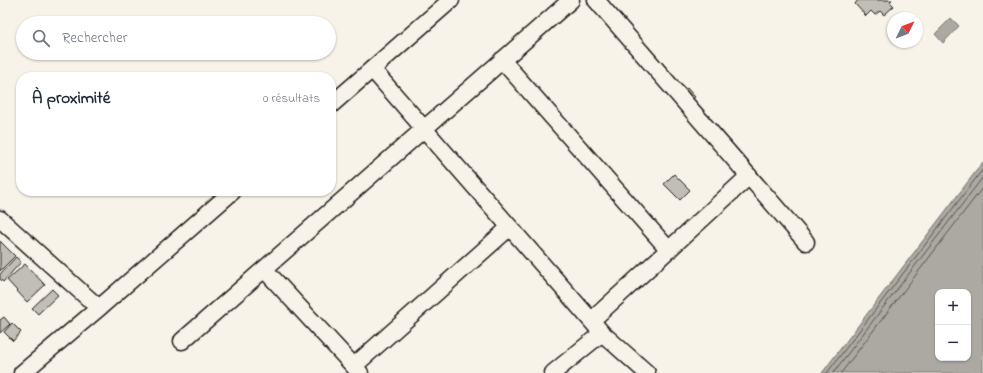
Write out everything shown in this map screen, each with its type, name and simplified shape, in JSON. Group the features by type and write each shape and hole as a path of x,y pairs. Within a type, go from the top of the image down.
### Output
{"street":[{"path":"336,101 451,0"},
{"path":"182,341 571,0"},
{"path":"596,0 806,242"},
{"path":"502,60 669,250"},
{"path":"372,69 602,333 647,373"},
{"path":"592,320 749,176"},
{"path":"24,372 227,196"},
{"path":"0,219 99,308"},
{"path":"264,269 357,369 510,227"},
{"path":"553,373 602,333"}],"water":[{"path":"951,18 959,26 943,43 935,34"},
{"path":"983,162 983,373 822,373"}],"building":[{"path":"858,0 892,0 890,2 894,6 884,15 880,11 875,15 871,11 866,16 855,4"},
{"path":"687,88 695,97 687,104 679,95"},
{"path":"674,174 690,190 680,200 664,184"},
{"path":"0,241 15,256 0,271"},
{"path":"16,257 21,262 3,282 0,279 0,274"},
{"path":"25,264 45,285 27,302 7,280"},
{"path":"52,289 58,295 38,314 32,308"},
{"path":"4,317 10,324 0,333 0,320"},
{"path":"12,323 21,332 13,341 4,332"}]}
